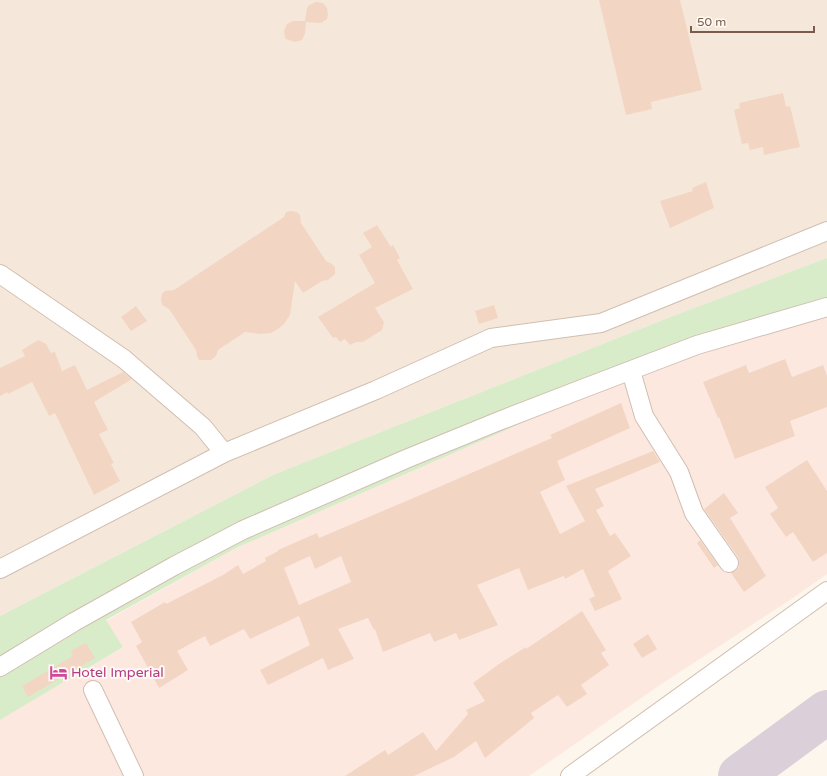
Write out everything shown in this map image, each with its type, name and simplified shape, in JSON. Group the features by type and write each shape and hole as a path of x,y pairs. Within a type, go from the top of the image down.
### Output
{"street":[{"path":"0,569 224,452 376,390 491,338 601,323 827,231"},
{"path":"0,274 124,359 203,427 224,452"},
{"path":"0,667 74,622 174,566 243,530 406,459 470,432 697,345 827,307"},
{"path":"631,371 644,416 679,472 694,513 729,563"},
{"path":"570,776 827,591"},
{"path":"93,690 134,776"}],"shaded area":[{"path":"0,0 827,0 827,258 673,316 275,474 0,616"},
{"path":"827,312 827,574 657,687 529,776 0,776 0,720 123,647 106,621 236,548 653,366"}],"green space":[{"path":"827,258 827,312 653,366 236,548 106,620 123,647 0,720 0,616 275,474 673,316"}],"building":[{"path":"599,0 680,0 702,90 651,102 652,109 626,115"},
{"path":"316,2 323,3 327,8 327,19 321,23 306,22 305,34 302,40 295,42 285,38 284,31 287,24 293,21 305,21 307,8 309,5"},
{"path":"783,93 786,107 790,106 800,147 764,155 763,147 750,150 748,143 742,144 734,110 740,108 739,103"},
{"path":"706,182 714,208 670,228 660,201 693,191 692,188"},
{"path":"286,212 297,212 300,215 301,223 326,261 335,267 335,274 328,280 322,281 303,293 295,281 290,315 284,324 278,329 271,333 261,334 245,332 218,350 216,356 211,360 199,360 196,350 169,309 162,305 162,294 165,291 174,290 284,217"},
{"path":"377,225 391,247 393,245 400,258 397,260 413,289 375,308 384,322 382,330 363,342 356,342 350,345 345,339 340,342 336,337 333,338 318,317 375,283 359,255 372,247 363,233"},
{"path":"494,305 498,318 479,324 475,311"},
{"path":"136,306 147,321 131,331 121,317"},
{"path":"38,340 46,344 51,353 55,352 62,371 75,365 87,390 123,372 132,379 94,402 108,430 99,434 114,463 111,464 120,481 94,495 55,413 49,416 32,382 8,394 7,392 0,396 0,368 25,356 22,350"},
{"path":"785,359 792,377 823,365 827,376 827,407 790,421 795,436 735,459 719,417 718,418 703,382 746,365 749,373"},
{"path":"621,403 630,428 557,461 565,480 540,492 560,534 585,521 566,486 653,451 660,462 595,489 604,506 596,510 610,536 615,533 631,556 608,571 622,599 595,611 589,599 595,596 583,569 565,579 564,576 528,590 519,568 477,585 498,625 459,640 456,633 434,642 430,633 383,652 375,629 374,630 368,618 338,629 354,659 328,670 323,658 268,685 260,670 310,645 299,616 250,639 244,629 210,646 205,636 177,651 188,670 159,688 136,646 142,642 131,622 165,602 166,604 223,575 238,565 243,574 266,561 265,558 278,550 317,533 319,538 552,438 550,435","holes":["310,556 315,569 341,556 351,582 299,605 284,568"]},
{"path":"807,460 827,491 827,553 813,562 793,532 786,537 770,514 778,508 765,487"},
{"path":"724,493 738,513 730,518 766,576 744,592 731,573 739,567 738,557 704,509"},
{"path":"700,540 718,565 714,568 697,543"},
{"path":"582,611 606,650 601,653 609,665 581,685 587,694 567,707 558,695 531,713 534,718 485,758 476,741 454,757 414,776 345,776 385,750 388,755 423,732 436,751 468,714 466,710 485,701 473,683 499,664 526,647 526,649"},
{"path":"648,634 657,649 642,658 633,644"},
{"name":"Hotel Imperial","path":"86,643 95,658 28,697 22,686 73,656 71,651"}],"taxiway":[{"path":"740,776 827,712"}],"place":[{"name":"Hotel Imperial","path":"58,672"}]}
